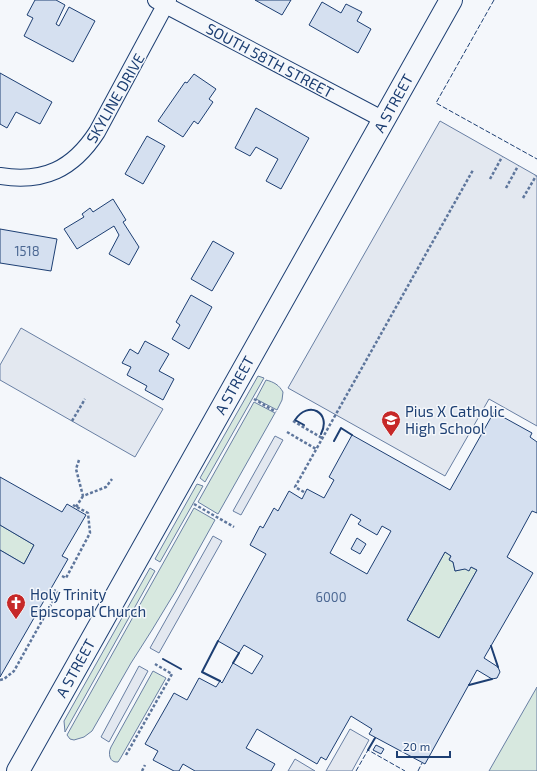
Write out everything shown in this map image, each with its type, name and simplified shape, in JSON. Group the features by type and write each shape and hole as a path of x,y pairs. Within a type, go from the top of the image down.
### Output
{"main road":[{"name":"A STREET","path":"18,771 451,0"}],"street":[{"name":"SOUTH 58TH STREET","path":"163,2 384,120"},
{"name":"SKYLINE DRIVE","path":"0,176 32,178 48,175 62,168 84,151 97,132 163,2"}],"path":[{"path":"490,179 502,158"},
{"path":"506,188 518,166"},
{"path":"304,492 295,487 473,170"},
{"path":"523,198 536,176"},
{"path":"72,421 85,399"},
{"path":"254,399 276,412"},
{"path":"293,421 322,438"},
{"path":"287,432 316,448"},
{"path":"79,460 76,469 83,496"},
{"path":"76,507 83,496 106,487 112,479"},
{"path":"194,504 234,527"},
{"path":"62,576 66,578 90,533 88,513 73,505"},
{"path":"0,680 4,679 14,671 58,592 54,590"},
{"path":"126,755 172,674 155,664"},
{"path":"142,771 145,765"}],"shaded area":[{"path":"440,121 537,176 537,426 489,399 445,476 288,388"},
{"path":"21,328 163,409 135,457 0,380 0,365"},
{"path":"258,376 264,378 205,482 200,478"},
{"path":"266,380 276,384 283,392 282,400 277,410 256,399"},
{"path":"254,402 275,413 218,514 198,502"},
{"path":"275,436 283,440 241,515 233,511"},
{"path":"197,484 203,486 160,562 155,559"},
{"path":"194,508 215,520 175,592 131,663 92,731 84,737 74,740 70,739 67,735"},
{"path":"0,525 34,545 24,564 0,550"},
{"path":"213,536 222,541 159,653 150,648"},
{"path":"445,552 451,556 449,559 453,562 455,571 471,567 477,570 439,638 407,620"},
{"path":"150,568 155,571 65,732 64,721"},
{"path":"139,666 148,671 109,742 101,737"},
{"path":"153,671 166,678 120,759 118,762 115,762 110,757 111,747"},
{"path":"537,687 537,771 489,771"},
{"path":"350,729 369,740 352,771 326,771"},
{"path":"295,759 315,771 288,771"}],"building":[{"path":"35,0 56,0 65,5 56,24 59,26 69,7 95,21 73,62 24,36 33,18 27,15"},
{"path":"255,0 291,0 282,15"},
{"path":"322,2 341,13 346,4 362,12 357,21 371,29 358,53 309,25"},
{"path":"0,73 52,102 40,124 16,112 7,128 0,124"},
{"path":"194,74 216,89 209,99 213,102 198,124 194,121 183,137 158,121 185,82 187,83"},
{"path":"256,108 309,138 281,189 266,181 278,159 256,147 250,156 235,148"},
{"path":"147,136 165,146 143,184 125,174"},
{"path":"113,199 126,220 123,222 139,247 129,265 109,254 119,235 114,226 77,249 64,229 84,217 82,214 90,208 93,212"},
{"path":"0,229 57,239 51,271 0,263"},
{"path":"213,241 234,253 212,291 191,279"},
{"path":"191,295 212,307 189,349 172,339 180,325 176,322"},
{"path":"145,341 169,354 159,371 174,379 163,400 145,390 147,386 127,375 131,367 122,363 130,349 138,354"},
{"path":"494,412 532,433 530,437 537,442 537,513 532,511 507,557 533,573 484,658 498,667 500,672 497,678 492,679 477,670 425,764 369,734 372,729 351,716 326,760 321,757 317,764 257,729 246,748 275,764 271,771 195,771 183,764 179,771 174,771 153,760 158,751 145,744 174,693 187,700 199,678 216,687 220,681 222,683 233,663 252,674 263,656 244,645 239,653 218,641 266,554 250,545 260,526 263,528 274,508 278,511 289,491 302,499 307,489 324,498 334,480 329,477 352,435 450,490","holes":["351,514 361,520 358,524 377,535 382,526 391,531 367,574 330,553","445,552 451,556 449,560 453,562 455,571 465,569 469,571 471,567 477,570 439,638 407,620"]},
{"name":"Holy Trinity Episcopal Church","path":"0,477 62,512 67,504 86,515 62,556 68,559 0,677 0,550 24,564 34,545 0,525"},
{"path":"357,538 366,544 360,554 351,549"},
{"path":"376,745 384,749 381,754 373,750"}],"fence":[{"path":"494,0 436,103 537,159"},
{"path":"356,771 368,750 405,771"},
{"path":"418,771 422,763"}],"wall":[{"path":"304,425 295,420 300,414 306,411 317,411 323,420 324,426 321,434"},
{"path":"334,441 341,428 352,435"},
{"path":"218,641 202,672 220,681"},
{"path":"491,646 498,667"},
{"path":"233,663 239,653"},
{"path":"163,659 181,669"},
{"path":"469,685 492,679"},
{"path":"368,750 375,738"}],"place":[{"name":"Pius X Catholic High School","path":"391,437"},
{"name":"Holy Trinity Episcopal Church","path":"16,620"}]}
